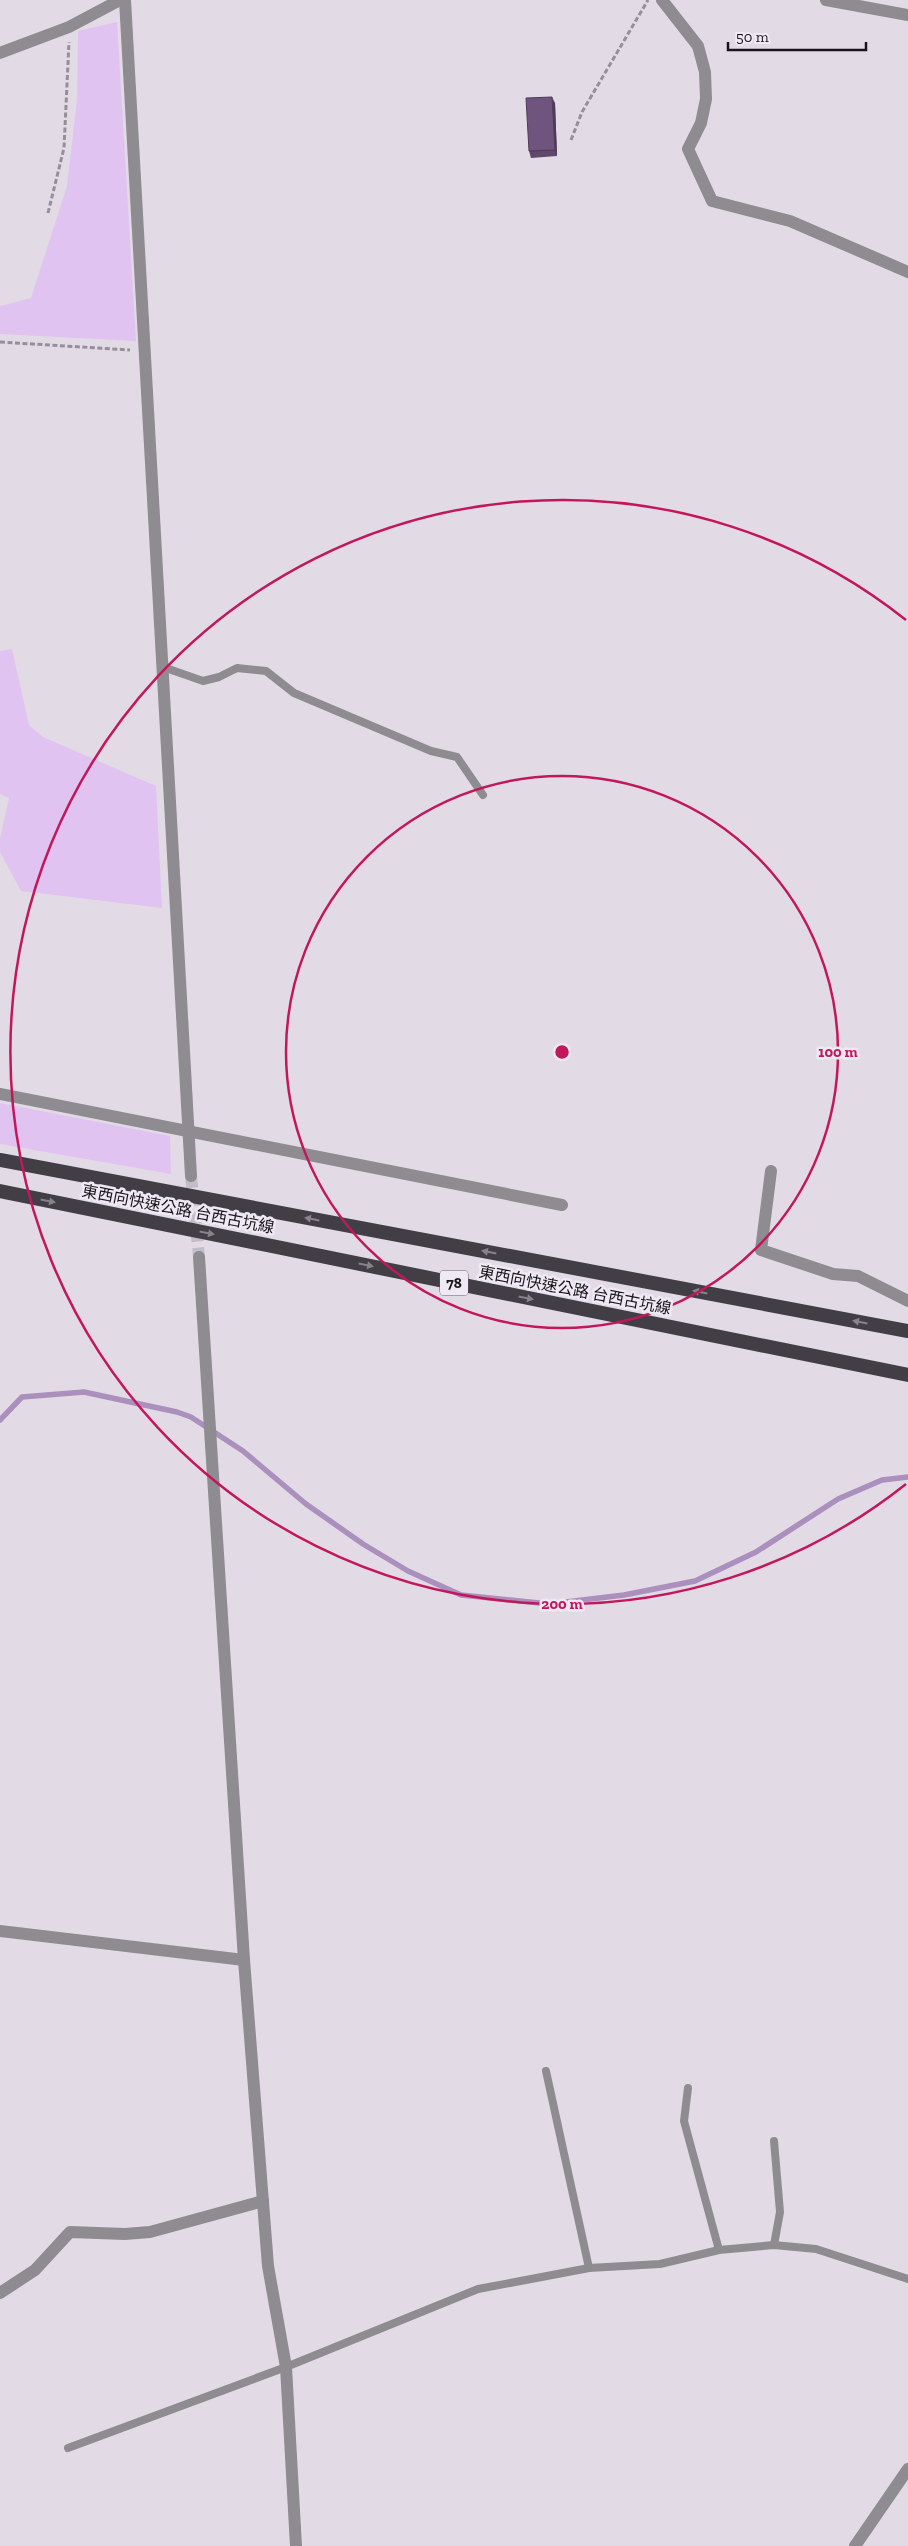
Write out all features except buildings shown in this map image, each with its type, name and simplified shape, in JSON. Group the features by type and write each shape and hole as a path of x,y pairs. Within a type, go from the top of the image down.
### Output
{"highway":[{"name":"東西向快速公路 台西古坑線","path":"0,1160 908,1331"},
{"name":"東西向快速公路 台西古坑線","path":"0,1191 908,1375"}],"street":[{"path":"0,53 69,27 120,0"},
{"path":"125,0 191,1176"},
{"path":"662,0 698,46 705,72 706,99 702,123 688,149 712,201 790,221 908,272"},
{"path":"826,0 908,15"},
{"path":"0,1094 562,1205"},
{"path":"771,1171 760,1250 834,1274 858,1276 908,1301"},
{"path":"199,1257 244,1960 268,2266 286,2367 296,2546"},
{"path":"0,1931 244,1960"},
{"path":"0,2293 35,2270 70,2232 125,2234 150,2232 263,2200"},
{"path":"855,2546 908,2468"}],"lane":[{"path":"163,667 203,681 237,668 266,671 294,693 431,751 457,757 483,795"},
{"path":"546,2072 588,2268"},
{"path":"688,2088 684,2121 719,2250"},
{"path":"774,2141 780,2212 774,2245"},
{"path":"68,2448 286,2367 478,2289 588,2268 660,2264 719,2250 774,2245 816,2249 908,2279"}],"path":[{"path":"571,140 582,112 648,0"},
{"path":"48,213 64,148 69,69 69,27"},
{"path":"0,342 146,352"}],"shaded area":[{"path":"117,22 136,341 0,334 0,306 31,298 67,186 77,99 78,31"},
{"path":"12,649 29,725 43,737 156,786 162,908 21,891 0,852 0,839 9,798 0,794 0,651"},
{"path":"0,1103 170,1136 171,1174 0,1144"}],"waterway":[{"path":"0,1420 22,1397 84,1392 177,1412 191,1417 243,1451 306,1504 363,1544 408,1571 461,1595 549,1604 624,1595 695,1581 756,1552 838,1499 882,1480 908,1477"}],"tunnel":[{"path":"191,1176 199,1257"}]}
